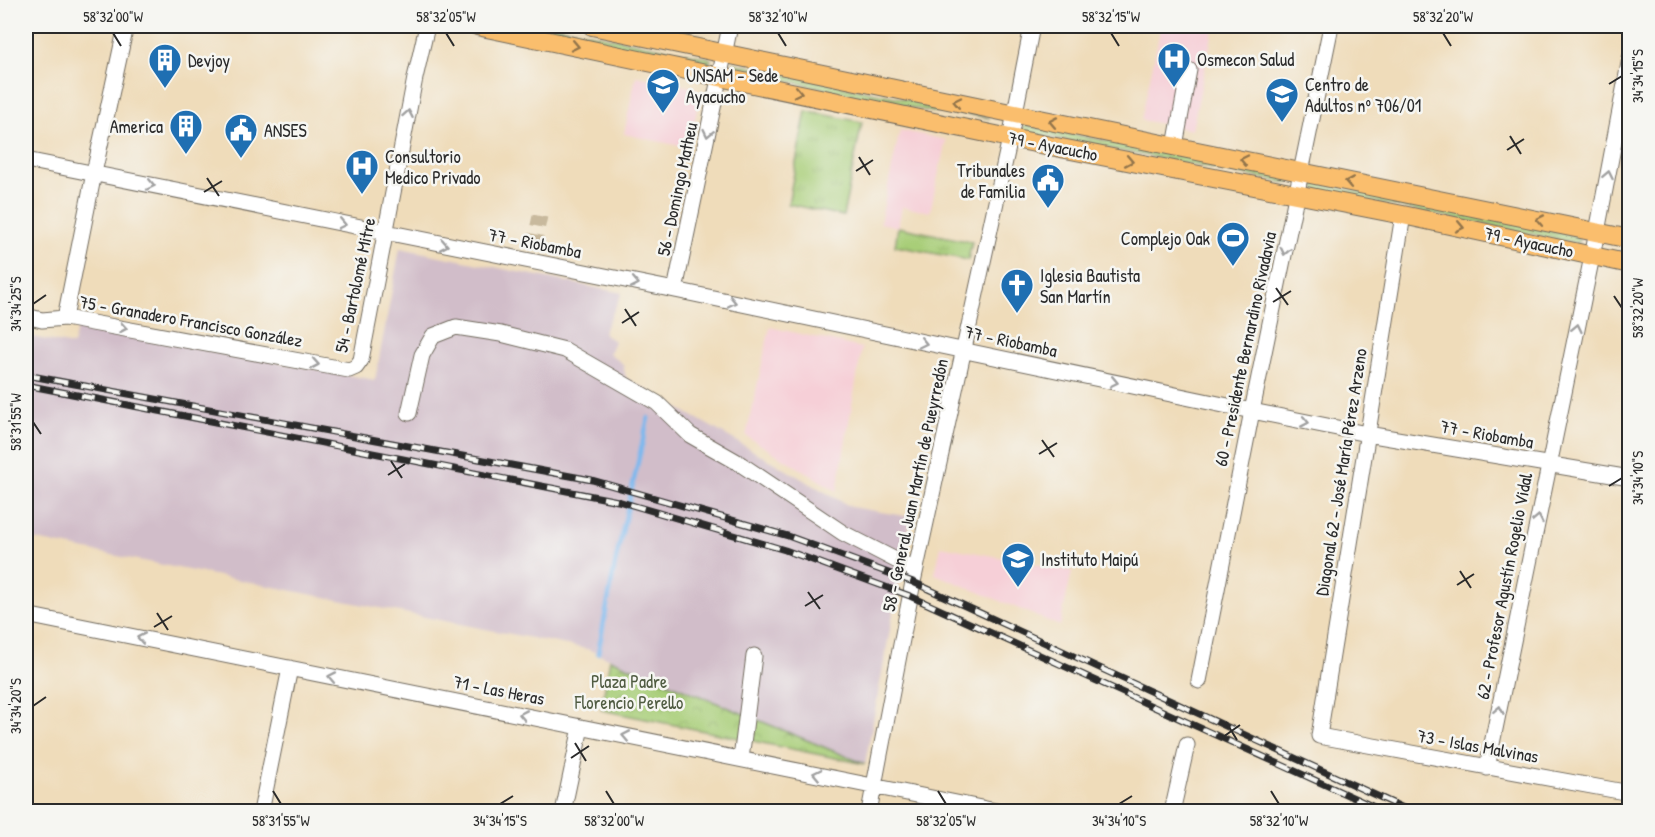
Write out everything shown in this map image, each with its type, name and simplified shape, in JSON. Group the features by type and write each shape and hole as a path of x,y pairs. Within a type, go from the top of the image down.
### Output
{"main road":[{"name":"79 - Ayacucho","path":"477,26 720,75 1010,138 1297,193 1629,264"},
{"name":"79 - Ayacucho","path":"592,26 1629,238"}],"street":[{"path":"65,318 126,26"},
{"name":"54 - Bartolomé Mitre","path":"349,370 356,368 361,360 427,26"},
{"name":"56 - Domingo Matheu","path":"675,290 730,26"},
{"name":"58 - General Juan Martín de Pueyrredón","path":"869,812 915,570 1010,138 1032,26"},
{"name":"60 - Presidente Bernardino Rivadavia","path":"1199,681 1331,26"},
{"name":"62 - Profesor Agustín Rogelio Vidal","path":"1487,768 1597,232 1629,58"},
{"path":"1175,146 1189,70"},
{"name":"77 - Riobamba","path":"26,160 386,233 532,255 675,290 1367,434 1629,478"},
{"name":"Diagonal 62 - José María Pérez Arzeno","path":"1318,736 1403,215"},
{"name":"75 - Granadero Francisco González","path":"26,316 42,320 65,318 349,370"},
{"path":"409,413 422,356 433,336 456,327 501,334 564,350 657,403 690,435 739,463 843,532 915,570"},
{"name":"71 - Las Heras","path":"26,615 1001,812"},
{"path":"741,759 754,656"},
{"path":"261,812 290,668"},
{"path":"563,812 580,727"},
{"name":"73 - Islas Malvinas","path":"1318,736 1629,793"},
{"path":"1172,812 1187,745"}],"shaded area":[{"name":"Osmecon Salud","path":"1161,26 1214,26 1192,130 1141,120"},
{"name":"UNSAM - Sede Ayacucho","path":"636,76 696,88 700,95 689,148 624,134"},
{"path":"900,130 946,140 930,212 902,207 898,227 880,223"},
{"path":"400,248 622,293 603,333 614,341 609,353 623,364 626,378 851,507 911,517 865,764 587,649 26,538 26,336 73,345 78,325 375,380"},
{"path":"770,327 862,348 837,491 746,436"},
{"name":"Instituto Maipú","path":"941,546 1072,571 1060,626 935,574"}],"green space":[{"path":"518,26 554,26 711,60 708,65"},
{"path":"734,63 989,118 948,110 932,112 733,69 731,67"},
{"path":"806,111 862,122 843,216 788,204"},
{"path":"1025,125 1288,177 1291,180 1287,183 1024,132 1022,129"},
{"path":"1317,183 1577,236 1579,242 1316,190 1314,188"},
{"path":"898,227 972,242 968,260 895,246"},
{"name":"Plaza Padre Florencio Perello","path":"610,659 865,764 601,710"}],"waterway":[{"path":"598,653 616,559 648,418"}],"tunnel":[{"path":"533,249 540,216"}],"railway":[{"path":"26,375 592,480 788,536 913,582 1412,812"},
{"path":"26,385 618,501 785,550 910,596 1385,812"}],"place":[{"name":"Osmecon Salud","path":"1174,88"},
{"name":"Devjoy","path":"165,89"},
{"name":"UNSAM - Sede Ayacucho","path":"663,114"},
{"name":"Centro de Adultos nº 706/01","path":"1282,123"},
{"name":"America","path":"186,155"},
{"name":"ANSES","path":"241,159"},
{"name":"Consultorio Medico Privado","path":"362,195"},
{"name":"Tribunales de Familia","path":"1048,209"},
{"name":"Complejo Oak","path":"1233,267"},
{"name":"Iglesia Bautista San Martín","path":"1017,314"},
{"name":"Instituto Maipú","path":"1018,588"}]}
